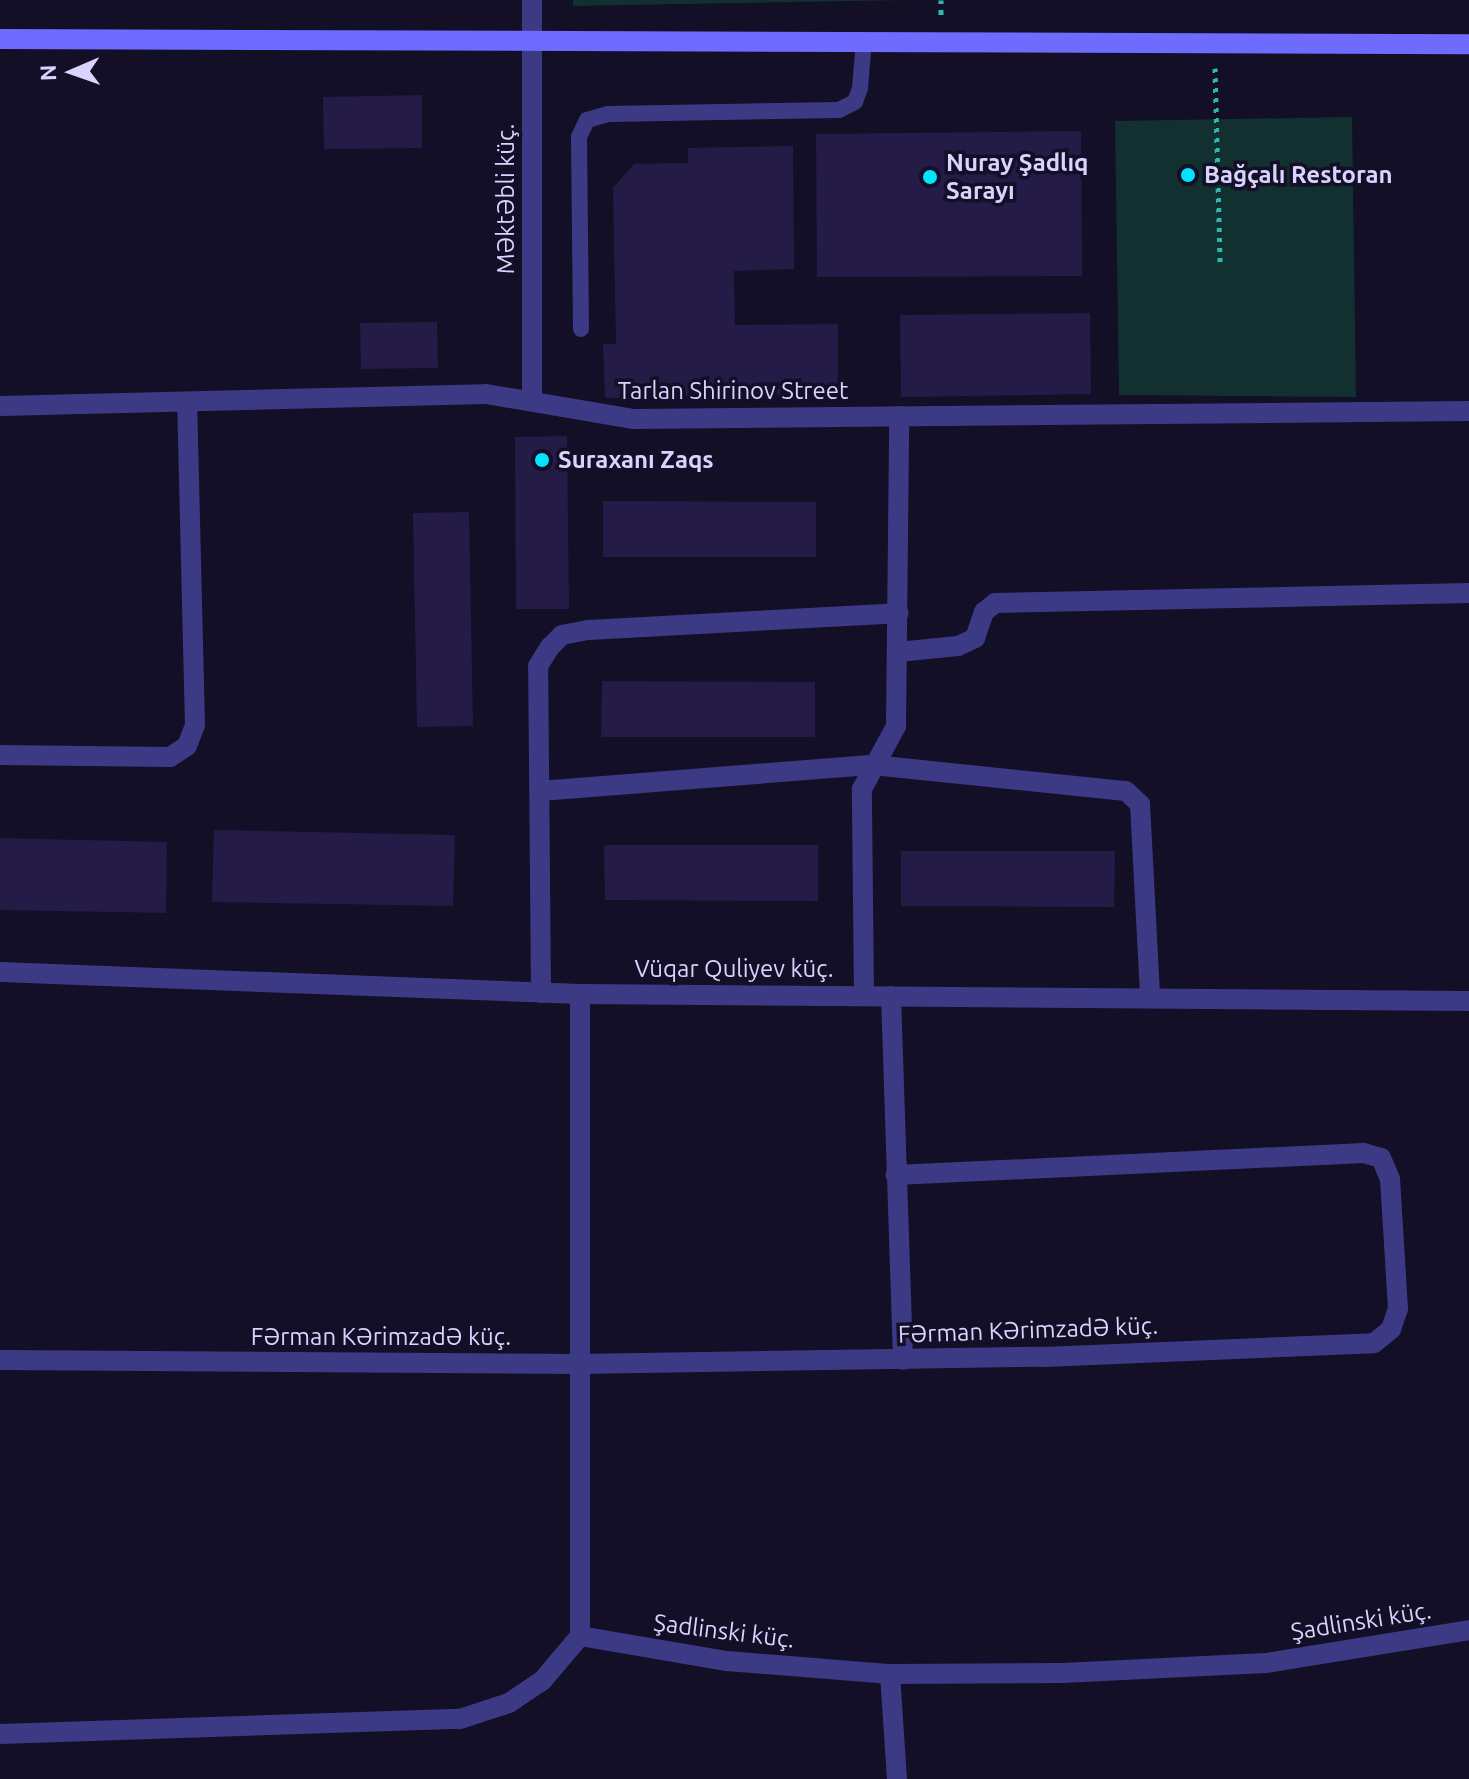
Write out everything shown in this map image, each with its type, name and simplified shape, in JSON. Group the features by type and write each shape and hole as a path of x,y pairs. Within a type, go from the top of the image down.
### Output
{"street":[{"name":"Məktəbli küç.","path":"532,0 532,398"},
{"path":"0,39 532,38 1469,44"},
{"name":"Tarlan Shirinov Street","path":"0,406 187,404 486,394 532,398 634,419 1469,411"},
{"path":"0,755 170,757 187,746 195,725 187,404"},
{"path":"864,996 859,821 862,789 896,726 899,416"},
{"path":"898,652 958,646 975,638 984,612 995,603 1469,593"},
{"path":"541,993 538,666 562,635 899,613"},
{"path":"540,791 873,765 1126,791 1140,804 1150,996"},
{"name":"Vüqar Quliyev küç.","path":"0,972 580,994 1150,996 1469,1001"},
{"path":"0,1734 460,1719 509,1703 542,1681 580,1636 580,994"},
{"path":"891,996 903,1360"},
{"name":"Fərman Kərimzadə küç.","path":"0,1360 578,1364 903,1360 1374,1343 1391,1329 1398,1309 1390,1179 1381,1158 1364,1153 896,1175"},
{"name":"Şadlinski küç.","path":"580,1636 727,1661 890,1674 1220,1667 1469,1630"},
{"path":"890,1674 897,1779"}],"lane":[{"path":"581,329 579,137 587,120 608,114 839,110 855,102 860,88 864,40"}],"path":[{"path":"1214,43 1220,264"}],"green space":[{"path":"573,0 907,0 573,6"},
{"path":"1352,117 1356,397 1119,395 1115,121"}],"building":[{"path":"422,95 422,148 324,149 323,97"},
{"path":"1081,131 1082,276 817,277 816,134"},
{"path":"793,146 794,269 734,271 735,325 838,324 838,393 605,398 603,344 616,344 613,188 634,164 688,163 688,148"},
{"path":"1090,313 1091,394 901,397 900,315"},
{"path":"437,322 438,368 361,369 360,323"},
{"path":"567,436 569,609 516,609 515,437"},
{"path":"603,501 816,502 816,557 603,557"},
{"path":"469,512 473,726 417,727 413,513"},
{"path":"602,681 815,682 815,737 601,737"},
{"path":"214,830 455,835 453,906 212,902"},
{"path":"0,838 167,842 166,913 0,910"},
{"path":"604,845 818,845 818,901 605,900"},
{"path":"901,851 1115,851 1114,907 901,906"}],"place":[{"name":"Bağçalı Restoran","path":"1188,175"},
{"name":"Nuray Şadlıq Sarayı","path":"930,177"},
{"name":"Suraxanı Zaqs","path":"542,460"}]}
